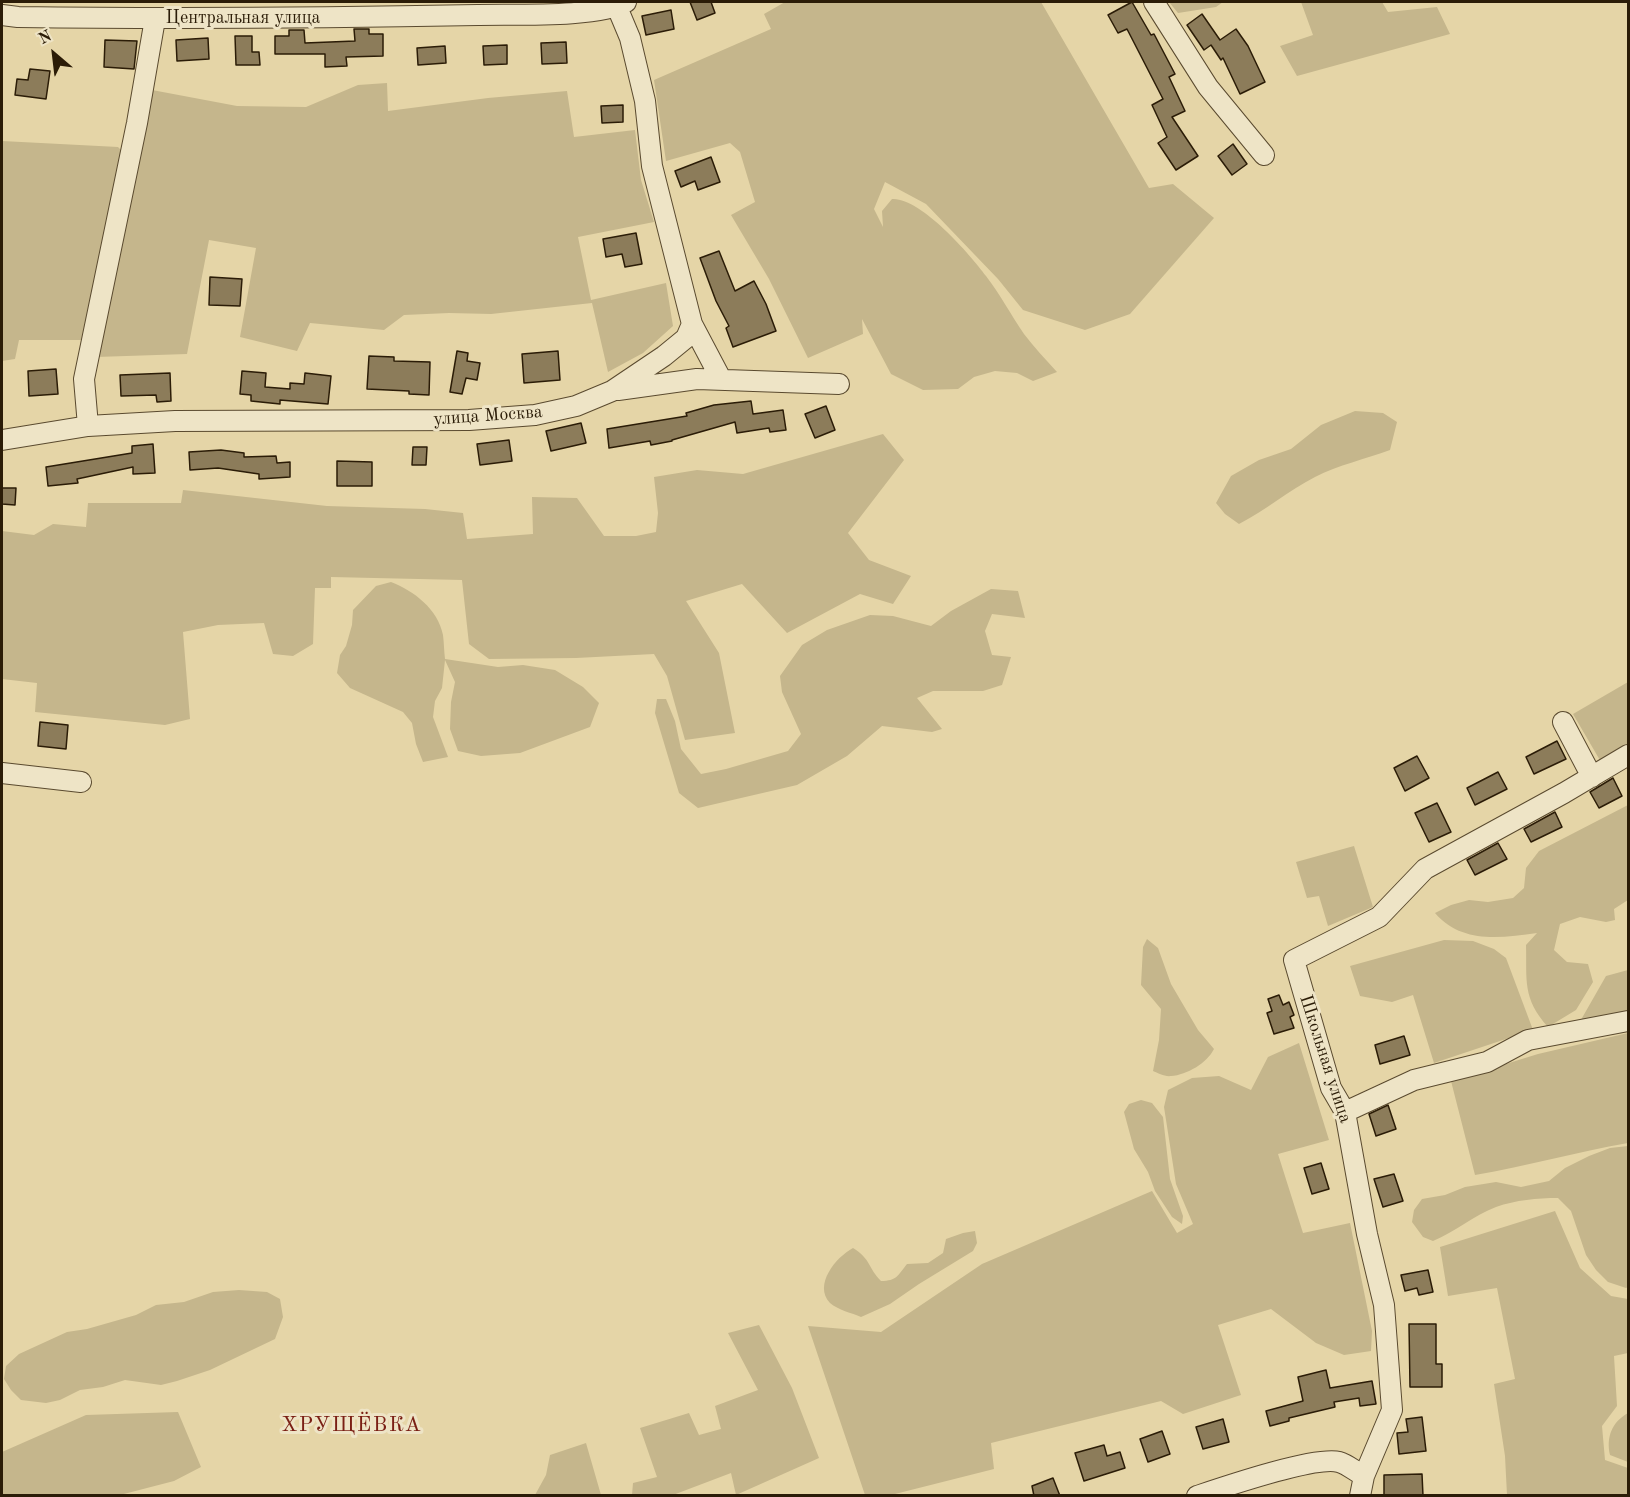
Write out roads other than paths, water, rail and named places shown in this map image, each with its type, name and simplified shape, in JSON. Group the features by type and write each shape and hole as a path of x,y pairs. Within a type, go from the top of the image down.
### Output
{"street":[{"path":"1154,2 1208,87 1264,155"},
{"path":"621,4 642,90 652,166 692,324 721,379"},
{"name":"Центральная улица","path":"2,15 155,19 557,13 580,12 621,4"},
{"path":"88,426 84,379 137,123 155,19"},
{"name":"улица Москва","path":"2,440 88,426 175,421 469,420 535,415 576,405 612,391 664,356 686,338 692,324"},
{"path":"612,391 697,379 839,384"},
{"path":"1563,722 1592,777"},
{"name":"Школьная улица","path":"1360,1496 1364,1476 1392,1410 1384,1305 1367,1234 1345,1112 1331,1088 1294,960 1378,917 1425,869 1623,758"},
{"path":"2,773 81,782"},
{"path":"1345,1112 1414,1080 1487,1062 1528,1040 1629,1021"},
{"path":"1197,1496 1242,1480 1319,1462 1339,1462 1364,1476"}],"district":[{"name":"ХРУЩЁВКА","path":"352,1425"}]}
